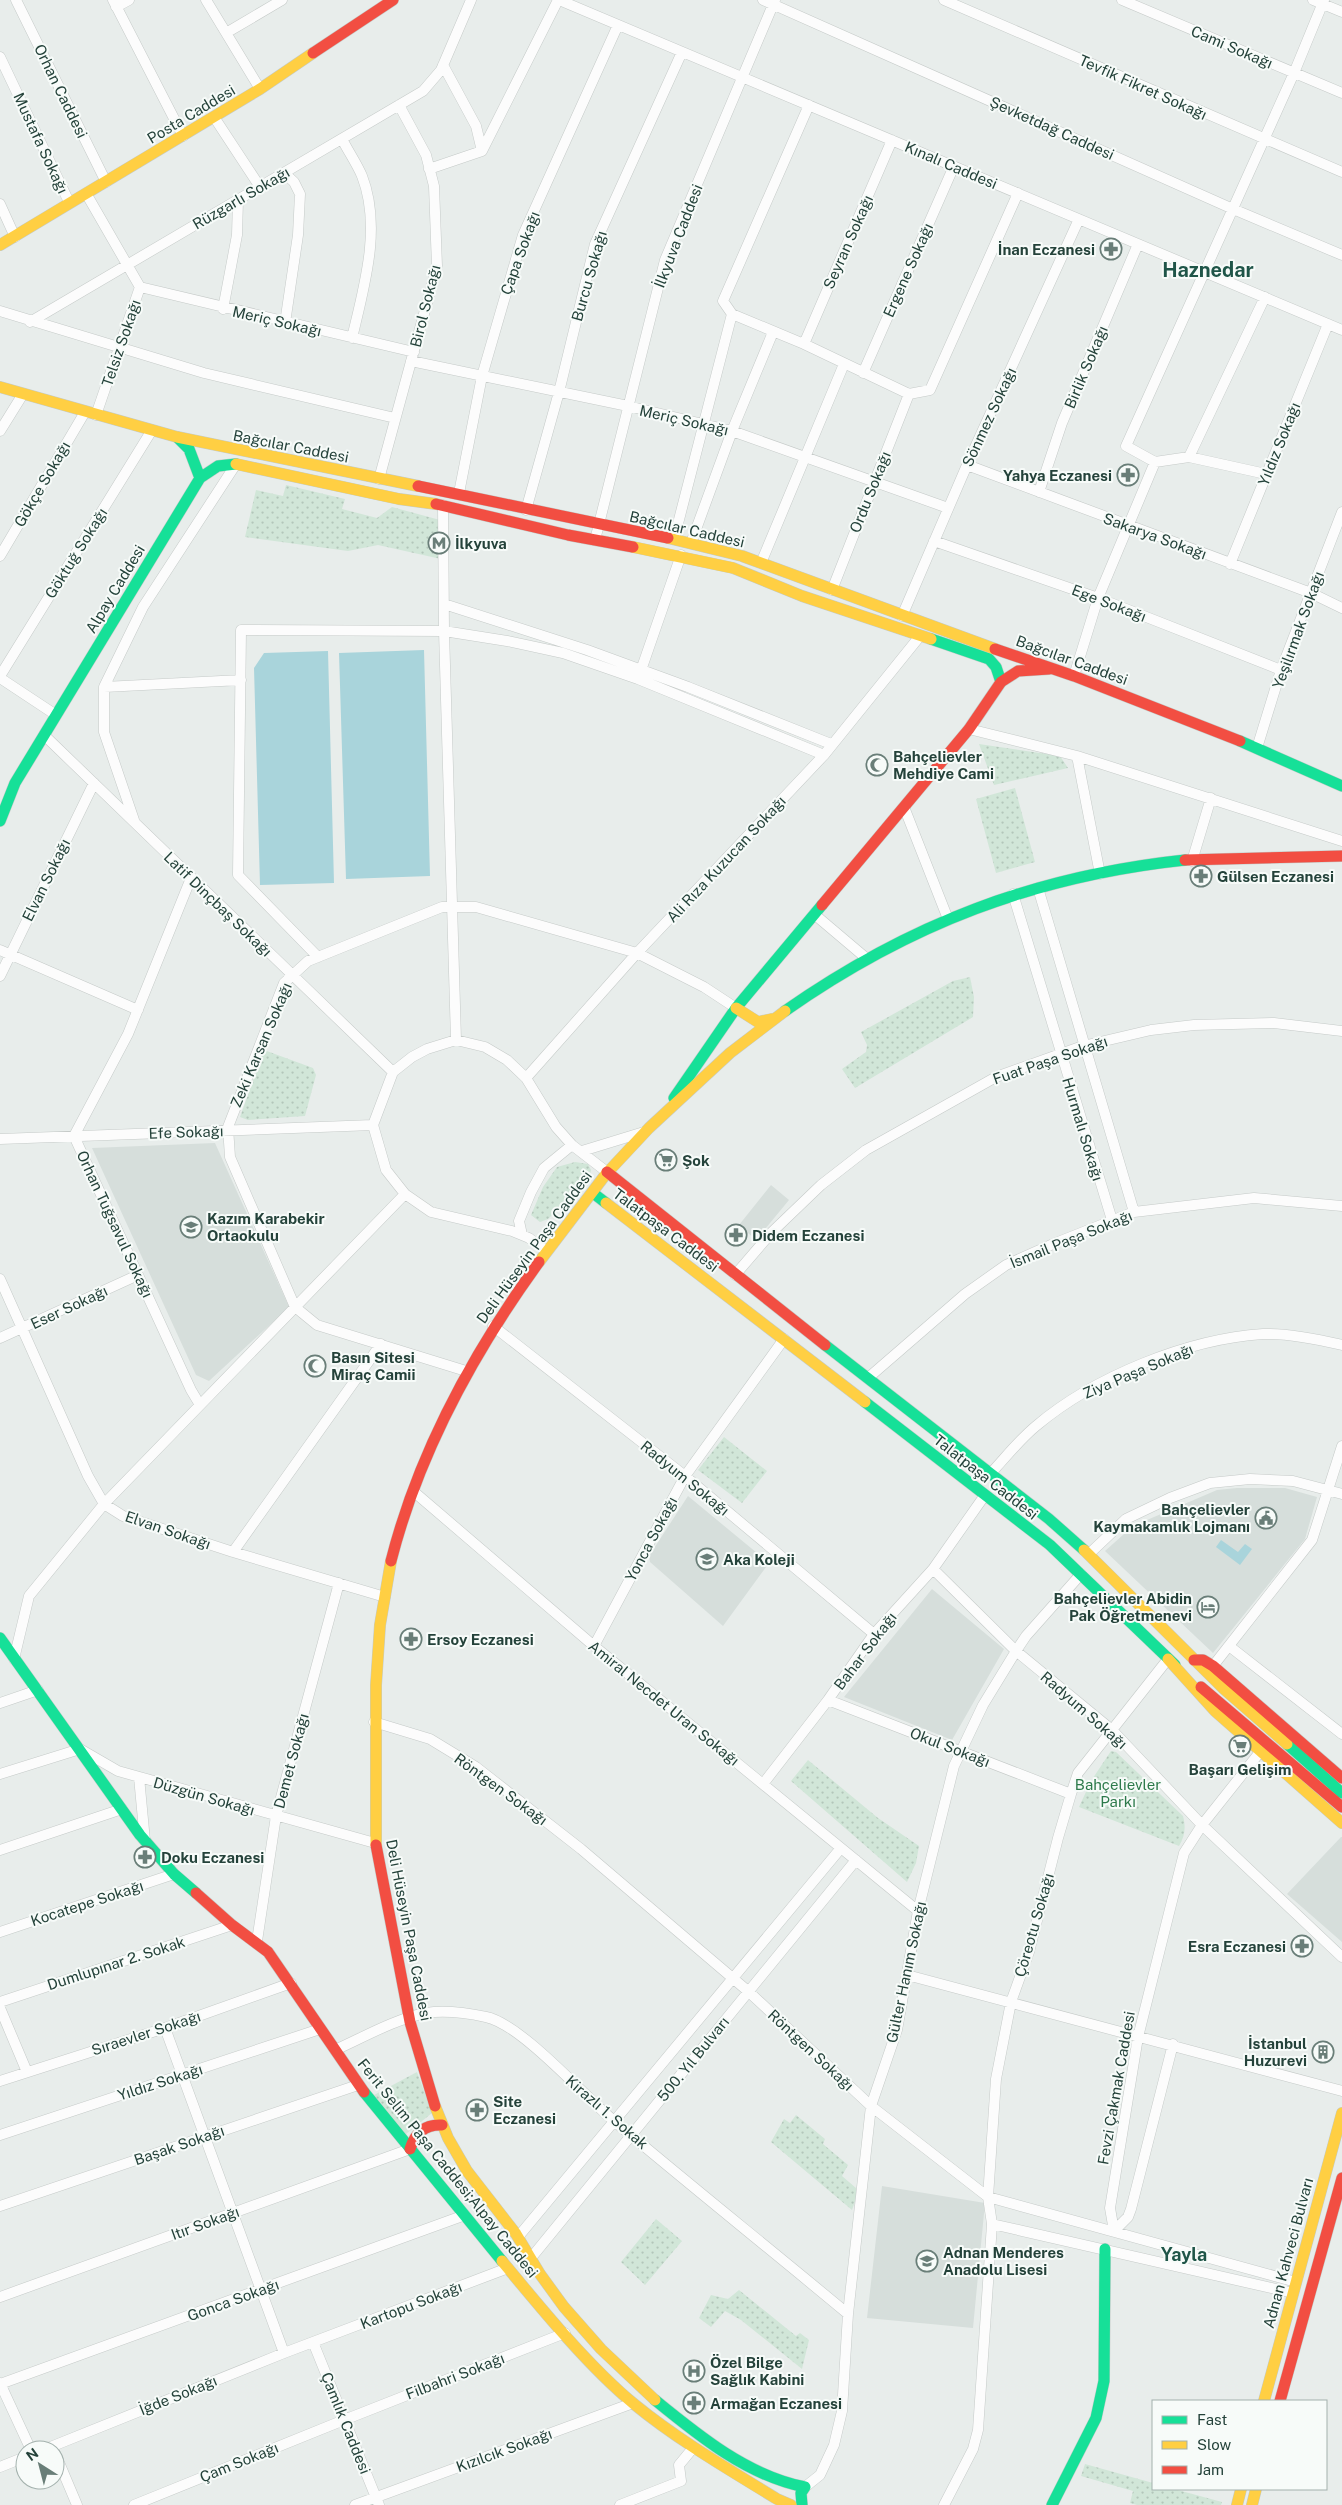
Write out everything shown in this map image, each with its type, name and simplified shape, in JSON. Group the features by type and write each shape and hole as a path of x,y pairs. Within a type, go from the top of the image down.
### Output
{"main road":[{"name":"Posta Caddesi","path":"0,245 69,202 87,195 260,89 393,0"},
{"name":"Bağcılar Caddesi","path":"0,387 177,437 379,479 459,493 599,526 692,542 761,563 902,616 1055,668 1257,748 1342,786"},
{"path":"177,437 190,449 200,478 218,466 236,464 399,499 444,505 595,540 681,555 734,568 802,596 989,659 996,667 1001,682"},
{"name":"Alpay Caddesi","path":"56,715 200,478"},
{"path":"659,1119 736,1008 969,729 1001,682 1018,671 1055,668"},
{"path":"0,819 15,783 56,715"},
{"name":"Deli Hüseyin Paşa Caddesi","path":"805,2487 778,2481 732,2457 670,2414 642,2390 578,2324 547,2285 518,2237 468,2174 442,2125 409,2018 400,1981 388,1898 375,1843 374,1709 385,1597 396,1540 427,1454 466,1371 492,1326 546,1251 593,1193 607,1172 659,1119 717,1065 778,1017 832,978 866,958 948,919 1013,894 1133,866 1218,858 1342,856"},
{"path":"736,1008 758,1022 778,1017"},
{"name":"Talatpaşa Caddesi","path":"607,1172 735,1275 991,1473 1089,1554 1238,1702 1342,1792"},
{"name":"Talatpaşa Caddesi","path":"593,1193 1050,1545 1168,1659 1342,1807"},
{"name":"Ferit Selim Paşa Caddesi;Alpay Caddesi","path":"0,1638 145,1841 174,1874 232,1925 257,1941 268,1952 291,1983 358,2085 508,2268 565,2333 633,2403 693,2448 778,2502 791,2505"},
{"path":"1168,1659 1216,1711 1342,1823"},
{"path":"1194,1660 1203,1660 1213,1666 1342,1778"},
{"name":"Adnan Kahveci Bulvarı","path":"1264,2400 1342,2113"},
{"path":"410,2148 412,2140 425,2127 431,2124 442,2125"},
{"name":"Adnan Kahveci Bulvarı","path":"1280,2400 1342,2178"},
{"path":"1052,2505 1096,2418 1104,2381 1105,2249"},
{"path":"508,2268 531,2258"},
{"path":"633,2403 642,2390"},
{"path":"802,2505 801,2493 805,2487"},
{"path":"1237,2505 1241,2490"},
{"path":"1252,2505 1256,2490"}],"street":[{"name":"Orhan Caddesi","path":"16,0 106,182"},
{"path":"129,0 115,4 183,136"},
{"path":"206,0 260,89"},
{"path":"226,33 282,0"},
{"name":"Rüzgarlı Sokağı","path":"30,322 423,92 444,65 471,0"},
{"path":"429,169 482,151 558,0"},
{"name":"Kınalı Caddesi","path":"558,0 1342,330"},
{"name":"Şevketdağ Caddesi","path":"763,0 774,2 1233,209 1342,255"},
{"name":"Tevfik Fikret Sokağı","path":"944,0 1264,140 1342,172"},
{"name":"Cami Sokağı","path":"1122,0 1342,93"},
{"path":"1266,474 1189,457 1155,462 1126,446 1294,73 1320,1 1342,12"},
{"name":"İlkyuva Caddesi","path":"595,540 665,260 774,2"},
{"name":"Çapa Sokağı","path":"459,493 482,376 523,235 618,25"},
{"name":"Burcu Sokağı","path":"526,510 559,392 595,244 682,52"},
{"name":"Mustafa Sokağı","path":"0,57 69,202"},
{"path":"444,65 476,126 482,151"},
{"name":"Birol Sokağı","path":"379,479 436,266 435,196 426,155 400,105"},
{"path":"809,105 723,302 732,314 804,344 909,394 930,390 1018,193"},
{"path":"214,117 260,187"},
{"path":"342,139 362,177 370,219 369,264 352,338"},
{"name":"Seyran Sokağı","path":"804,344 892,140"},
{"name":"Ergene Sokağı","path":"863,373 954,166"},
{"path":"284,173 294,182 300,194 298,235 285,323"},
{"name":"Telsiz Sokağı","path":"87,195 140,288 120,348 90,413"},
{"path":"223,309 237,235 238,200"},
{"path":"0,204 15,237"},
{"name":"Sönmez Sokağı","path":"902,616 967,465 1079,219"},
{"name":"Birlik Sokağı","path":"1039,492 1062,423 1138,244"},
{"name":"Meriç Sokağı","path":"140,288 352,338 482,376 628,406 732,431 948,508"},
{"path":"1189,457 1265,298"},
{"path":"0,311 30,322 204,373 396,418"},
{"path":"674,539 732,314"},
{"name":"Yıldız Sokağı","path":"1230,564 1328,324"},
{"path":"692,542 732,431 773,332"},
{"path":"761,563 844,364"},
{"path":"0,431 22,394"},
{"name":"Ordu Sokağı","path":"832,590 909,394"},
{"name":"Gökçe Sokağı","path":"0,556 90,413"},
{"name":"Göktuğ Sokağı","path":"0,677 152,430"},
{"path":"1074,676 1098,598 1155,462"},
{"path":"135,823 104,732 104,687 143,607 236,464"},
{"name":"Sakarya Sokağı","path":"967,465 1311,594 1342,608"},
{"path":"444,505 444,631 456,1040"},
{"name":"Yeşilırmak Sokağı","path":"1257,748 1282,670 1342,512"},
{"name":"Ege Sokağı","path":"934,541 1098,598 1282,670"},
{"path":"639,675 681,555"},
{"path":"444,604 587,650 639,675 824,755"},
{"path":"318,957 238,876 241,630 444,631 507,641 563,653 688,687 831,744"},
{"name":"Ali Rıza Kuzucan Sokağı","path":"526,1078 637,953 824,755 920,636"},
{"path":"0,677 56,715"},
{"path":"104,687 241,680"},
{"path":"969,729 1077,756 1342,841"},
{"name":"Latif Dinçbaş Sokağı","path":"44,735 393,1072"},
{"path":"1077,756 1100,874"},
{"name":"Elvan Sokağı","path":"0,976 5,952 94,783"},
{"path":"1192,860 1211,798"},
{"path":"904,807 948,919"},
{"name":"Orhan Tuğsavul Sokağı","path":"191,878 128,1034 74,1136 191,1390 200,1405"},
{"name":"Hurmalı Sokağı","path":"1038,888 1083,1046 1134,1212"},
{"name":"Hurmalı Sokağı","path":"1013,894 1060,1055 1112,1220"},
{"name":"Zeki Karsan Sokağı","path":"466,1371 316,1325 295,1307 230,1157 228,1130 284,983 291,974 308,961 442,907 476,907 637,953 704,987 736,1008"},
{"path":"814,914 866,958"},
{"path":"5,952 138,1010"},
{"name":"Fuat Paşa Sokağı","path":"735,1275 772,1232 821,1185 866,1150 996,1077 1083,1046 1151,1030 1194,1025 1274,1023 1342,1031"},
{"path":"546,1251 522,1235 512,1231 431,1212 405,1194 386,1170 373,1125 393,1072 412,1056 456,1040 485,1047 507,1060 526,1078 556,1127 572,1145 607,1172"},
{"name":"Efe Sokağı","path":"0,1138 373,1125"},
{"path":"582,1151 648,1131"},
{"path":"522,1235 519,1221 531,1192 544,1168 572,1145"},
{"path":"14,1659 29,1596 104,1504 405,1194"},
{"name":"İsmail Paşa Sokağı","path":"868,1378 965,1294 1006,1265 1134,1212 1254,1198 1342,1206"},
{"name":"Eser Sokağı","path":"0,1338 138,1275"},
{"name":"Elvan Sokağı","path":"0,1279 88,1476 104,1504 123,1516 233,1552 385,1597"},
{"name":"Radyum Sokağı","path":"492,1326 685,1476 874,1634"},
{"name":"Ziya Paşa Sokağı","path":"991,1473 1035,1426 1074,1398 1120,1374 1164,1356 1207,1342 1264,1334 1319,1339 1342,1345"},
{"name":"Yonca Sokağı","path":"594,1646 685,1476 784,1339"},
{"path":"233,1552 381,1344"},
{"path":"1213,1666 1312,1540 1342,1446"},
{"path":"1089,1554 1126,1519 1170,1498 1210,1483 1250,1479 1293,1481 1342,1494"},
{"name":"Amiral Necdet Uran Sokağı","path":"413,1492 594,1646 918,1911"},
{"name":"Bahar Sokağı","path":"762,1784 828,1700 874,1634 932,1569 985,1495"},
{"name":"Radyum Sokağı","path":"932,1569 1016,1651 1112,1730 1202,1825 1342,1958"},
{"name":"Gülter Hanım Sokağı","path":"805,2487 820,2475 834,2445 842,2411 848,2314 871,2106 897,2030 918,1911 954,1766 983,1705 1016,1651 1026,1636 1081,1574"},
{"name":"Demet Sokağı","path":"257,1941 276,1816 339,1583"},
{"path":"1229,1646 1342,1734"},
{"name":"Çöreotu Sokağı","path":"944,2505 973,2449 978,2430 992,2224 988,2197 996,2079 1011,2002 1029,1952 1058,1838 1078,1773 1168,1659"},
{"path":"0,1703 38,1690"},
{"name":"Okul Sokağı","path":"828,1700 1071,1794"},
{"name":"Röntgen Sokağı","path":"374,1722 430,1739 476,1766 581,1849 733,1979 871,2106 988,2197 1296,2282"},
{"path":"0,1774 80,1749"},
{"name":"Düzgün Sokağı","path":"80,1749 118,1772 375,1843"},
{"name":"Fevzi Çakmak Caddesi","path":"1114,2231 1110,2208 1138,2037 1184,1853 1202,1825 1260,1752"},
{"path":"101,1780 118,1772"},
{"path":"139,1777 145,1841"},
{"path":"0,1850 122,1809"},
{"name":"500. Yıl Bulvarı","path":"518,2237 841,1848"},
{"name":"500. Yıl Bulvarı","path":"531,2258 856,1860"},
{"name":"Kocatepe Sokağı","path":"0,1932 174,1874"},
{"name":"Dumlupınar 2. Sokak","path":"0,2002 232,1925"},
{"path":"907,1975 1138,2037 1172,2044 1342,2091"},
{"name":"Sıraevler Sokağı","path":"0,2081 165,2028 291,1983"},
{"path":"0,2008 27,2072"},
{"name":"Kirazlı 1. Sokak","path":"335,2050 409,2018 446,2012 487,2017 503,2022 520,2035 614,2121 848,2314"},
{"path":"165,2028 284,2352"},
{"name":"Yıldız Sokağı","path":"0,2135 320,2029"},
{"path":"1114,2231 1128,2217 1131,2209 1172,2044"},
{"name":"Başak Sokağı","path":"0,2206 358,2085"},
{"name":"Itır Sokağı","path":"0,2297 410,2148"},
{"path":"1331,2216 1342,2209"},
{"name":"Gonca Sokağı","path":"0,2384 465,2215"},
{"path":"992,2224 1293,2293"},
{"name":"Kartopu Sokağı","path":"313,2342 508,2268"},
{"name":"Filbahri Sokağı","path":"344,2420 565,2333"},
{"name":"İğde Sokağı","path":"65,2444 284,2352 313,2342"},
{"name":"Çamlık Caddesi","path":"313,2342 377,2501"},
{"path":"0,2384 27,2440"},
{"name":"Kızılcık Sokağı","path":"355,2505 377,2501 633,2403"},
{"name":"Çam Sokağı","path":"134,2505 344,2420"},
{"path":"620,2505 681,2481 679,2465 693,2448"},
{"path":"0,2467 15,2461"},
{"path":"65,2480 77,2505"}],"shaded area":[{"name":"Kazım Karabekir Ortaokulu","path":"215,1143 289,1307 209,1381 196,1375 92,1148"},
{"path":"771,1185 789,1200 756,1240 739,1225"},
{"name":"Bahçelievler Abidin Pak Öğretmenevi","path":"1285,1488 1317,1497 1305,1539 1213,1653 1105,1551 1133,1526 1217,1490"},
{"name":"Aka Koleji","path":"688,1496 769,1563 723,1626 650,1562 649,1556"},
{"path":"932,1589 1004,1649 952,1740 844,1697"},
{"path":"1342,1837 1342,1942 1287,1894"},
{"name":"Adnan Menderes Anadolu Lisesi","path":"882,2186 985,2203 973,2328 867,2318"}],"green space":[{"path":"286,485 345,499 342,509 377,518 392,507 440,520 441,559 378,545 348,551 245,537 256,490 283,496"},
{"path":"979,744 1060,756 1068,768 994,785"},
{"path":"1015,788 1035,862 996,873 976,799"},
{"path":"970,977 974,997 973,1017 855,1088 842,1069 866,1052 867,1045 861,1032 953,981"},
{"path":"264,1050 313,1068 316,1075 305,1116 248,1120 240,1117"},
{"path":"575,1162 588,1164 591,1170 589,1179 548,1219 540,1222 531,1215 543,1187 557,1167"},
{"path":"724,1437 767,1471 742,1503 698,1470"},
{"name":"Bahçelievler Parkı","path":"1111,1751 1116,1752 1183,1816 1183,1839 1179,1846 1079,1807 1091,1781"},
{"path":"808,1760 878,1818 919,1846 916,1863 907,1882 791,1781"},
{"path":"417,2072 432,2113 406,2134 374,2095"},
{"path":"796,2115 825,2139 823,2144 848,2165 842,2176 856,2188 858,2193 852,2210 771,2142 784,2119 790,2123"},
{"path":"656,2219 682,2241 645,2285 621,2262"},
{"path":"739,2290 796,2336 800,2333 809,2340 802,2369 741,2320 725,2311 711,2327 699,2318 711,2295 728,2299"},
{"path":"1085,2464 1152,2483 1152,2490 1178,2490 1222,2502 1221,2505 1137,2505 1130,2503 1133,2491 1081,2476"}],"water":[{"path":"424,650 430,876 346,879 339,653"},
{"path":"328,651 334,883 260,885 254,668 264,653"},
{"path":"1221,1540 1238,1552 1245,1544 1252,1549 1240,1565 1216,1547"}],"traffic: fast":[{"path":"178,438 189,449 200,478"},
{"path":"0,821 15,783 200,478 218,466 236,464"},
{"path":"931,639 989,659 996,667 1001,682"},
{"path":"1240,741 1342,786"},
{"path":"785,1011 832,980 879,953 927,929 975,909 1025,892 1077,878 1185,860"},
{"path":"674,1098 736,1008 822,905"},
{"path":"593,1193 606,1203"},
{"path":"825,1345 1049,1519 1084,1550"},
{"path":"865,1402 1050,1545 1175,1665"},
{"path":"0,1638 140,1835 174,1874 196,1893"},
{"path":"1287,1744 1342,1793"},
{"path":"364,2092 502,2261"},
{"path":"1052,2505 1096,2418 1104,2381 1105,2249"},
{"path":"655,2400 725,2453 764,2474 784,2482 805,2487 801,2493 802,2505"}],"traffic: slow":[{"path":"0,245 260,89 313,53"},
{"path":"0,387 177,437 418,486"},
{"path":"236,464 399,499 436,504"},
{"path":"668,538 742,556 995,649"},
{"path":"633,547 733,568 802,596 931,639"},
{"path":"736,1008 758,1022 772,1019"},
{"path":"539,1262 606,1174 649,1128 730,1053 785,1011"},
{"path":"606,1203 865,1402"},
{"path":"1084,1550 1224,1689 1287,1744"},
{"path":"376,1845 376,1685 380,1625 391,1561"},
{"path":"1168,1659 1215,1711 1342,1823"},
{"path":"435,2106 448,2138 467,2171 516,2234 540,2274 564,2307 601,2349 655,2400"},
{"path":"1264,2400 1342,2113"},
{"path":"502,2261 582,2354 634,2404 704,2454 777,2499 791,2505"},
{"path":"1237,2505 1241,2490"},
{"path":"1252,2505 1256,2490"}],"traffic: jam":[{"path":"313,53 393,0"},
{"path":"418,486 668,538"},
{"path":"436,504 568,535 633,547"},
{"path":"995,649 1074,676 1240,741"},
{"path":"822,905 969,729 1001,682 1018,671 1049,669"},
{"path":"1185,860 1342,856"},
{"path":"607,1172 825,1345"},
{"path":"391,1561 417,1481 451,1404 492,1332 539,1262"},
{"path":"1194,1660 1203,1660 1213,1666 1342,1778"},
{"path":"1201,1687 1342,1807"},
{"path":"376,1845 410,2022 435,2106"},
{"path":"196,1893 232,1925 268,1952 364,2092"},
{"path":"410,2149 418,2134 431,2126 442,2125"},
{"path":"1280,2400 1342,2178"}],"place":[{"name":"İnan Eczanesi","path":"1111,249"},
{"name":"Yahya Eczanesi","path":"1128,475"},
{"name":"İlkyuva","path":"439,543"},
{"name":"Bahçelievler Mehdiye Cami","path":"877,765"},
{"name":"Gülsen Eczanesi","path":"1201,876"},
{"name":"Şok","path":"666,1160"},
{"name":"Kazım Karabekir Ortaokulu","path":"191,1227"},
{"name":"Didem Eczanesi","path":"736,1235"},
{"name":"Basın Sitesi Miraç Camii","path":"315,1366"},
{"name":"Bahçelievler Kaymakamlık Lojmanı","path":"1266,1518"},
{"name":"Aka Koleji","path":"707,1559"},
{"name":"Bahçelievler Abidin Pak Öğretmenevi","path":"1208,1607"},
{"name":"Ersoy Eczanesi","path":"411,1639"},
{"name":"Başarı Gelişim","path":"1240,1746"},
{"name":"Doku Eczanesi","path":"145,1857"},
{"name":"Esra Eczanesi","path":"1302,1946"},
{"name":"İstanbul Huzurevi","path":"1323,2052"},
{"name":"Site Eczanesi","path":"477,2110"},
{"name":"Adnan Menderes Anadolu Lisesi","path":"927,2261"},
{"name":"Özel Bilge Sağlık Kabini","path":"694,2371"},
{"name":"Armağan Eczanesi","path":"694,2403"}],"district":[{"name":"Haznedar","path":"1208,270"},
{"name":"Yayla","path":"1184,2254"}]}
